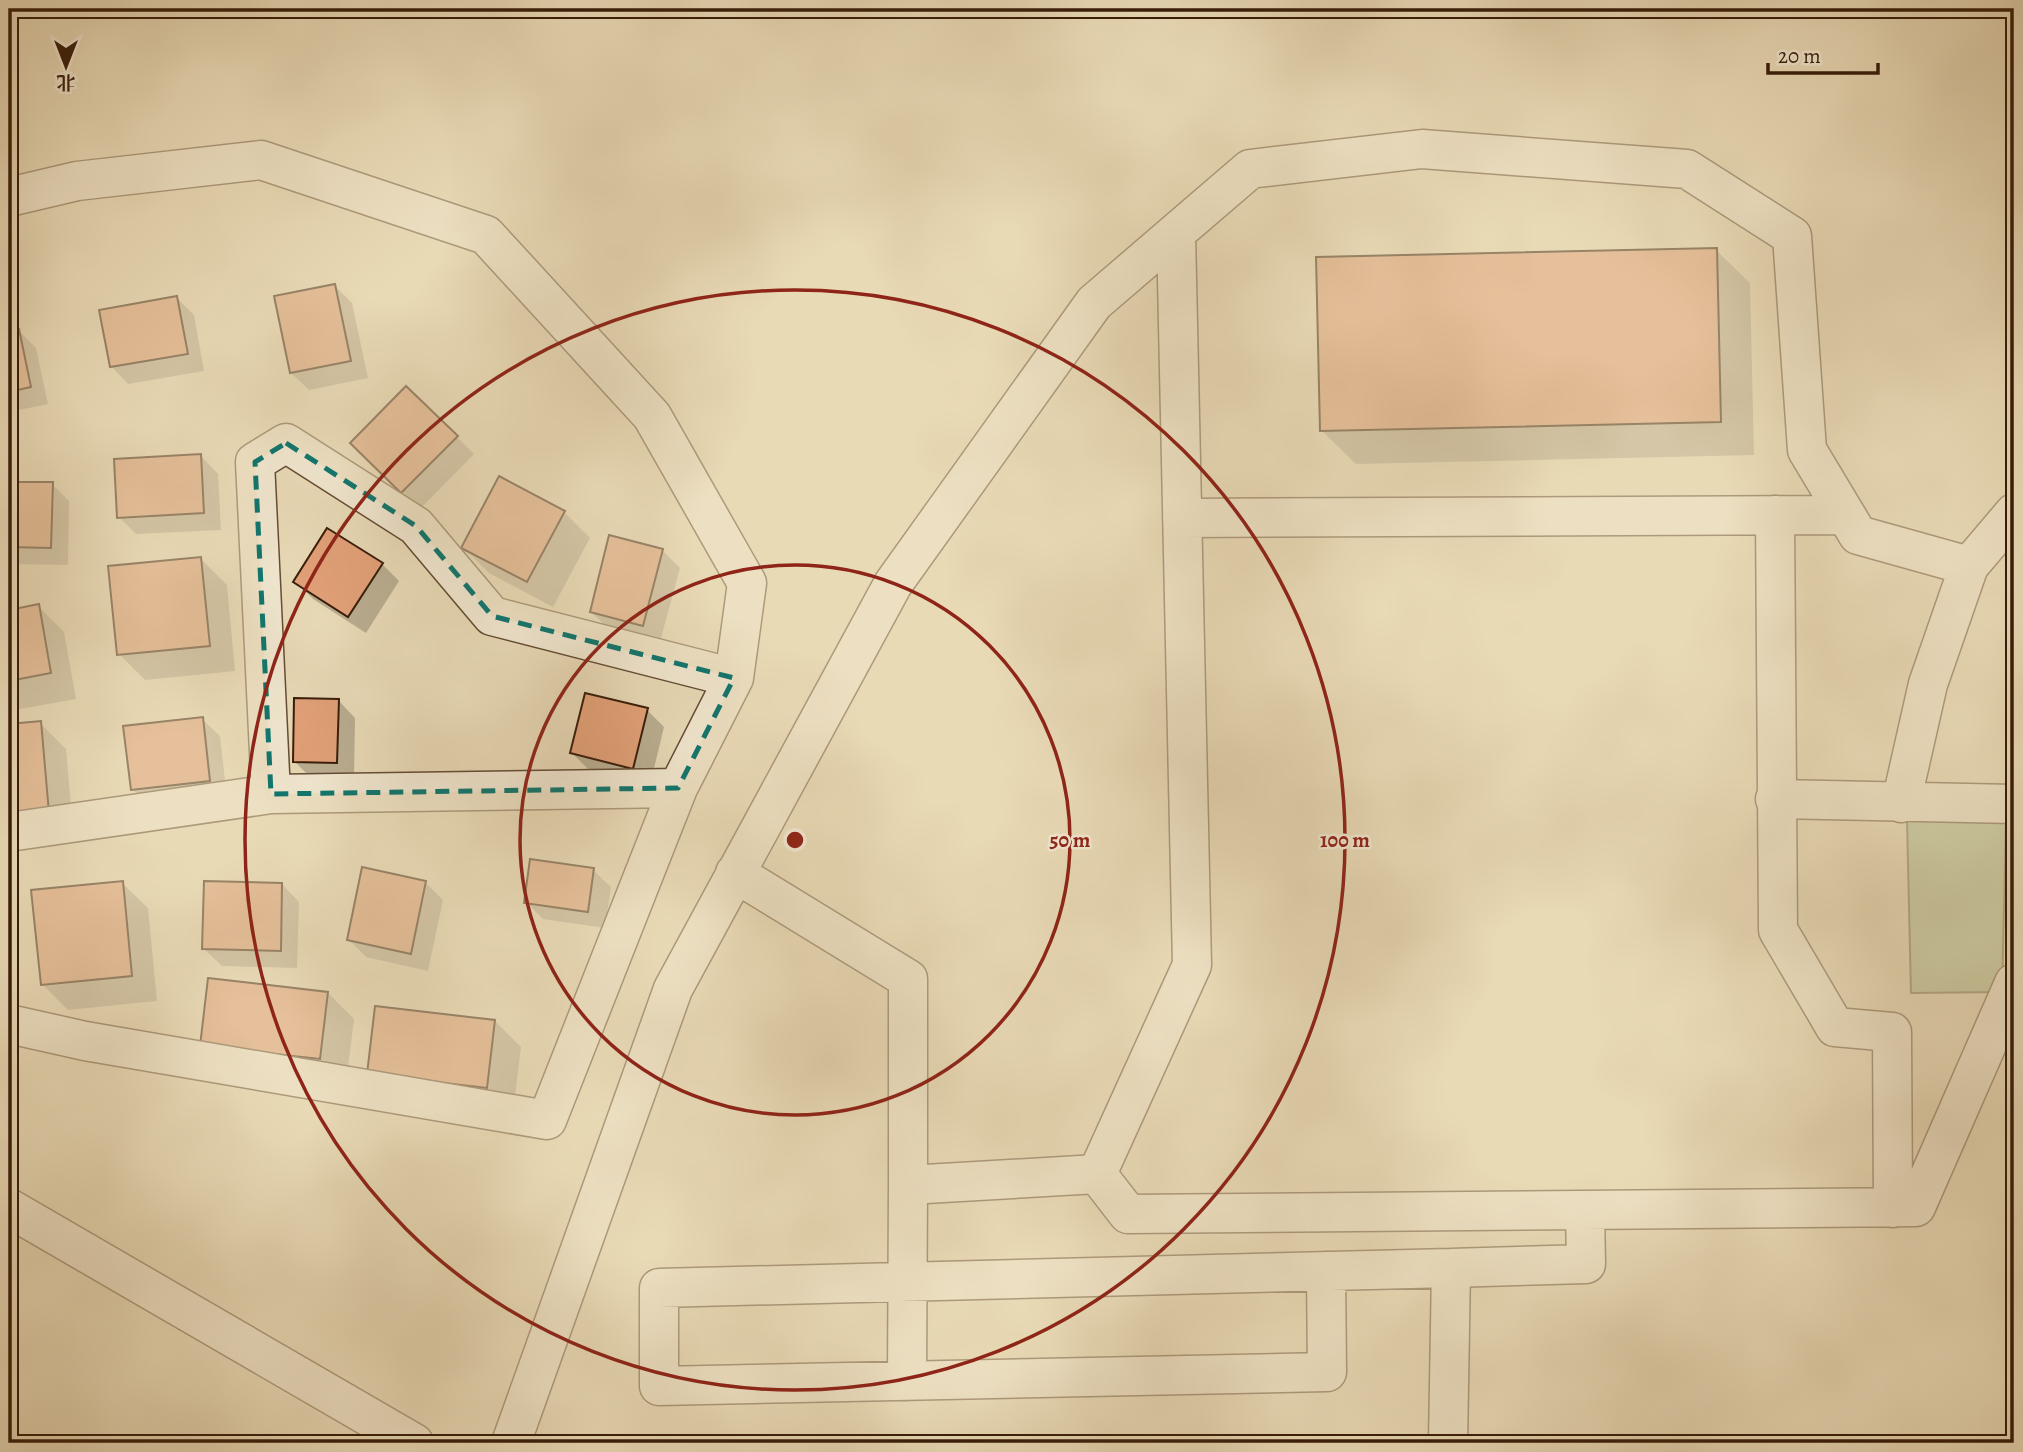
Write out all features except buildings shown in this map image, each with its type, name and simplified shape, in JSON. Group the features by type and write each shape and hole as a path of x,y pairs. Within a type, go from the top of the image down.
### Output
{"street":[{"path":"511,1443 673,989 893,584 1094,303 1250,169 1422,149 1687,169 1792,236 1807,450 1858,535 1969,566"},
{"path":"9,197 77,181 261,160 486,235 652,416 747,583 734,678 678,788 547,1120 85,1041 9,1024"},
{"path":"1097,1174 1192,965 1176,233"},
{"path":"271,794 256,462 286,443 416,526 492,616 734,678"},
{"path":"1901,803 1928,684 1969,566 2014,513"},
{"path":"1775,515 1778,930 1835,1027 1892,1032 1893,1208"},
{"path":"1182,518 1846,515"},
{"path":"9,832 271,794 678,788"},
{"path":"1775,799 2014,804"},
{"path":"736,873 908,979 906,1381"},
{"path":"1097,1174 1128,1214 1916,1207 2014,984"},
{"path":"908,1185 1097,1174"},
{"path":"9,1208 414,1443"},
{"path":"1325,1271 1327,1372 659,1385 659,1288 1586,1264 1586,1210"},
{"path":"1448,1443 1451,1268"}],"highlighted area":[{"path":"286,443 416,526 492,616 734,678 678,788 271,794 255,462"}],"green space":[{"path":"1907,820 2006,820 2002,992 1911,993"}]}
